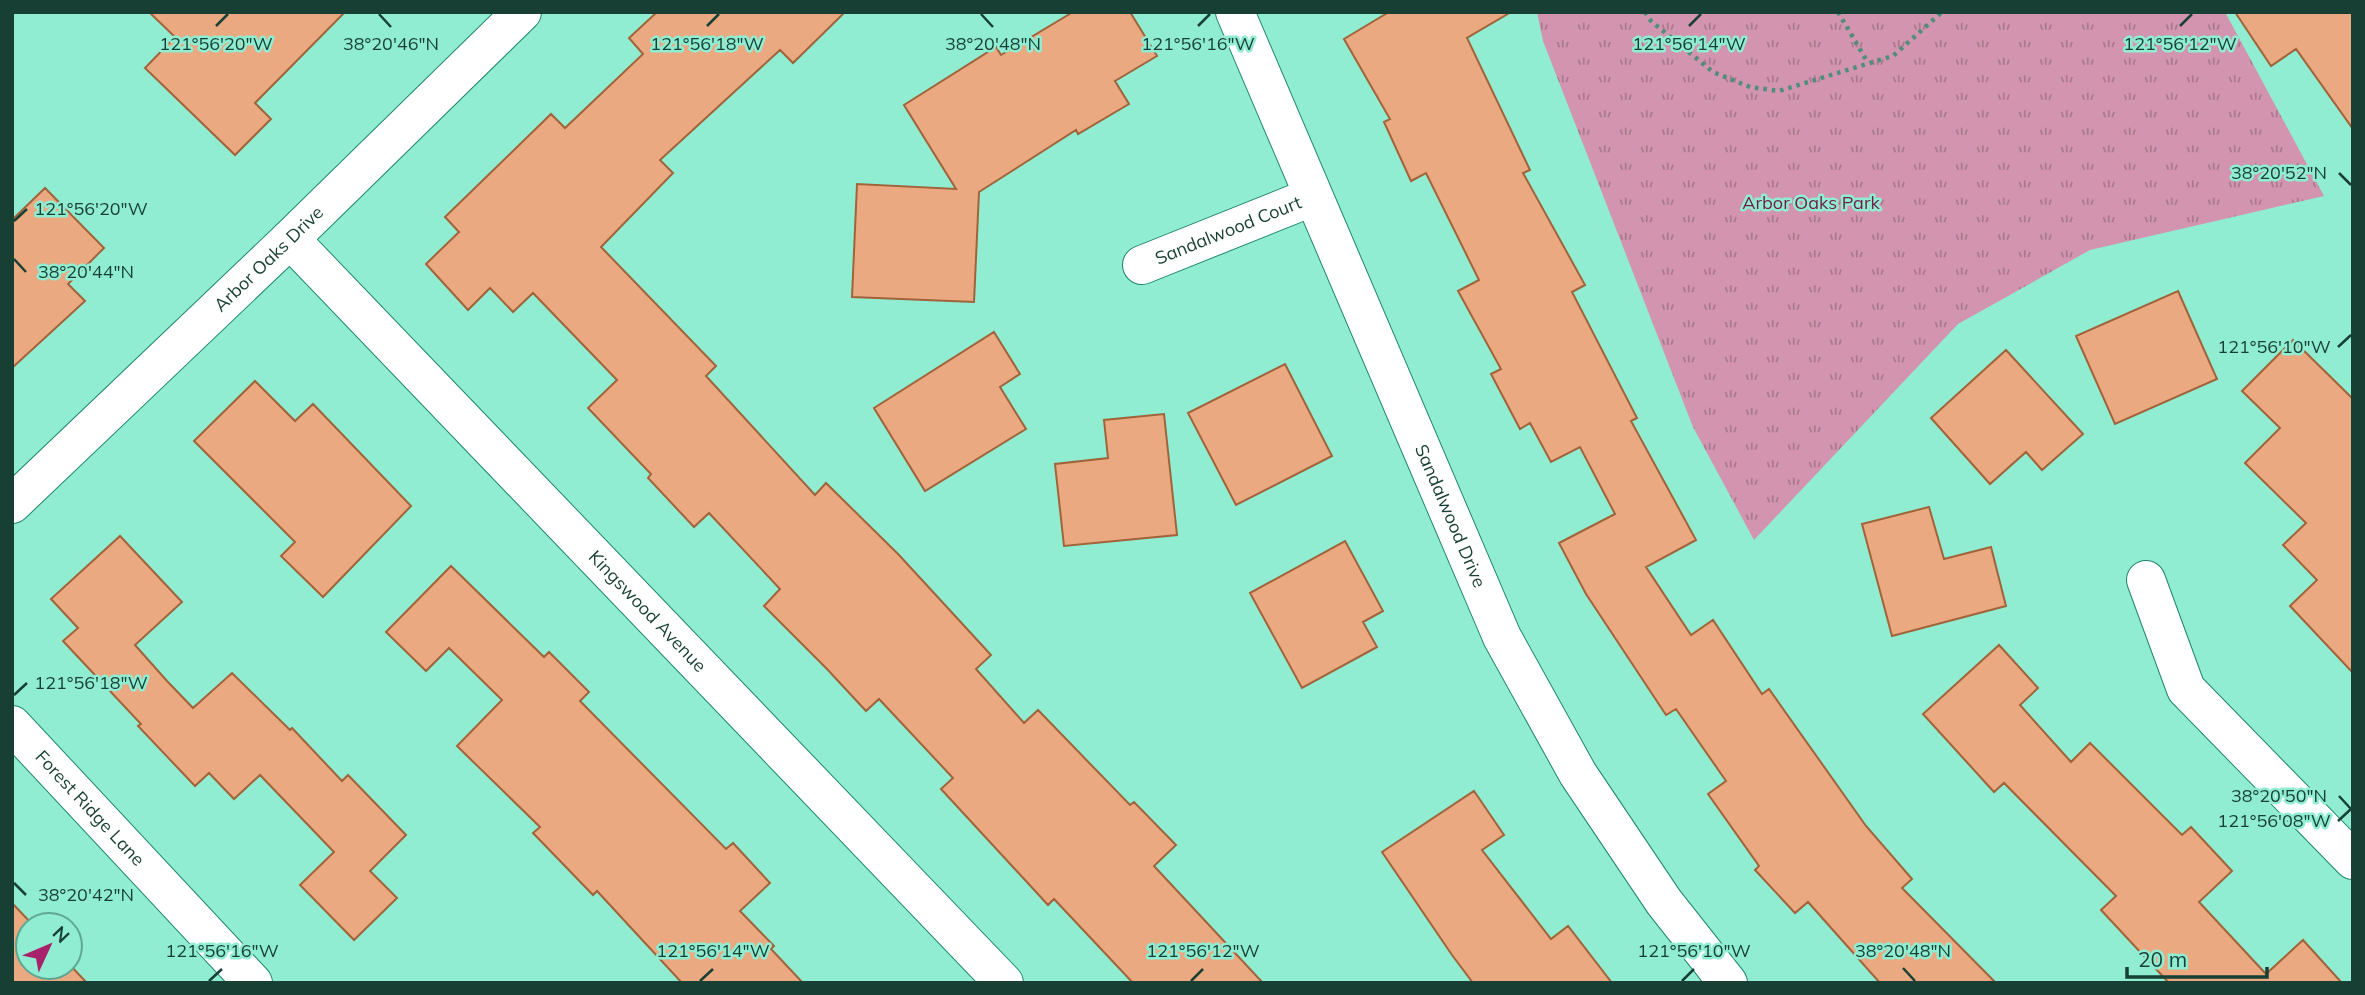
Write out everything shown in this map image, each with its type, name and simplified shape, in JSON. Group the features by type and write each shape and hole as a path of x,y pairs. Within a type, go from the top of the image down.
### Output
{"street":[{"name":"Arbor Oaks Drive","path":"12,504 290,239 522,12"},
{"name":"Sandalwood Drive","path":"1235,12 1502,637 1578,774 1664,902 1728,983"},
{"name":"Sandalwood Court","path":"1142,265 1312,197"},
{"name":"Kingswood Avenue","path":"290,239 1004,983"},
{"path":"2146,580 2186,689 2353,860"},
{"name":"Forest Ridge Lane","path":"12,725 253,983"}],"path":[{"path":"1645,12 1651,21 1713,72 1750,87 1779,91 1893,56 1942,12"},
{"path":"1838,12 1868,63"}],"green space":[{"name":"Arbor Oaks Park","path":"1537,12 2225,12 2324,196 2090,250 1958,324 1754,540 1693,427 1543,41"}],"building":[{"path":"149,12 345,12 255,103 271,119 235,155 145,68 175,37"},
{"path":"657,12 845,12 793,63 780,50 660,160 673,173 601,247 716,366 706,376 815,495 826,483 899,555 991,655 976,669 1024,723 1038,710 1130,805 1134,802 1176,845 1154,866 1263,983 1133,983 1054,899 1048,905 941,789 953,778 879,699 866,711 764,606 780,589 709,513 694,527 648,478 651,474 588,408 617,380 533,293 513,312 490,288 468,310 426,264 459,232 445,217 551,114 565,128 643,54 629,38"},
{"path":"1073,12 1130,12 1157,56 1115,81 1129,104 1078,134 1076,130 979,192 974,302 852,297 857,184 956,189 904,105 996,47 1001,55"},
{"path":"1389,12 1511,12 1467,38 1530,170 1523,173 1585,285 1572,292 1637,418 1631,421 1696,540 1646,567 1691,635 1713,620 1762,694 1769,689 1866,826 1912,879 1902,888 1996,983 1880,983 1808,902 1795,913 1755,870 1759,866 1708,794 1726,781 1676,709 1666,715 1586,594 1559,543 1615,514 1580,447 1551,462 1530,423 1520,429 1491,374 1501,369 1458,291 1479,280 1426,173 1411,181 1384,122 1390,119 1344,39"},
{"path":"2235,12 2353,12 2353,129 2296,49 2271,66"},
{"path":"45,188 104,248 68,284 85,301 12,368 12,220"},
{"path":"2178,291 2217,379 2115,424 2076,336"},
{"path":"994,332 1020,374 1000,387 1026,429 925,491 874,408"},
{"path":"2293,340 2353,399 2353,673 2290,606 2317,580 2283,545 2306,523 2245,463 2280,428 2242,391"},
{"path":"2006,350 2083,434 2042,470 2026,452 1990,484 1931,418"},
{"path":"1285,364 1332,456 1236,505 1188,413"},
{"path":"255,381 295,421 313,404 411,506 323,597 281,556 295,542 194,441"},
{"path":"1164,414 1177,535 1064,546 1055,464 1108,458 1104,420"},
{"path":"1929,507 1944,559 1991,547 2006,606 1892,636 1862,524"},
{"path":"120,536 182,602 135,645 167,681 193,708 232,673 290,730 292,728 342,781 348,775 406,835 370,871 397,898 354,940 300,885 334,852 260,775 234,799 209,773 195,786 63,641 78,628 51,599"},
{"path":"1345,541 1383,611 1363,622 1377,647 1302,688 1250,593"},
{"path":"451,566 544,657 549,652 589,692 580,701 726,849 733,843 770,883 740,911 774,946 771,949 803,983 682,983 597,891 593,895 533,833 540,827 457,746 502,700 449,648 426,671 386,632"},
{"path":"1999,645 2038,688 2020,705 2071,762 2090,743 2182,835 2191,827 2232,871 2199,902 2266,974 2303,940 2342,983 2169,983 2101,910 2116,896 2004,783 1994,792 1923,714"},
{"path":"1474,791 1504,835 1482,850 1551,939 1568,926 1612,983 1473,983 1452,955 1382,852"},
{"path":"12,903 20,911 14,911 14,981 84,980 87,983 12,983"}]}
